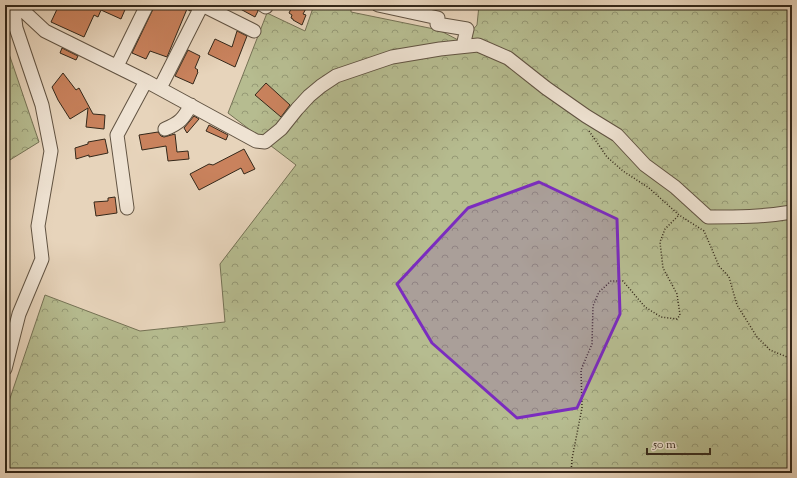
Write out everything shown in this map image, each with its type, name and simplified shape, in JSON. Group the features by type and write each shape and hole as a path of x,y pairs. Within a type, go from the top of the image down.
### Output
{"street":[{"path":"5,369 19,314 42,259 38,226 51,151 42,105 16,28 13,5"},
{"path":"17,5 45,31 160,88 256,141 265,142 281,129 309,96 336,76 392,57 478,45 508,58 586,116 617,135 645,165 675,187 708,217 747,218 792,212"},
{"path":"117,66 147,5"},
{"path":"160,88 202,5 242,20 254,31"},
{"path":"378,5 438,18 438,24 467,29 463,46"},
{"path":"127,208 117,135 146,81"},
{"path":"165,129 177,124 186,115 191,105"}],"path":[{"path":"586,128 607,157 623,171 649,188 679,215 704,231 719,266 729,278 737,305 757,337 770,350 792,359"},
{"path":"571,473 572,459 582,408 581,370 592,344 593,306 599,292 611,281 623,281 645,307 661,317 677,319 680,315 677,294 663,268 660,242 665,229 679,215"}],"highlighted area":[{"path":"539,182 617,219 620,314 577,408 517,418 432,343 397,284 468,208"}],"green space":[{"path":"314,5 351,5 351,12 439,30 462,42 477,25 479,5 792,5 792,473 5,473 5,413 45,295 140,331 225,322 220,264 296,165 228,113 267,13 305,31"},
{"path":"5,42 39,142 5,163"}],"building":[{"path":"59,5 127,5 121,19 101,10 98,17 94,15 84,37 51,22"},
{"path":"155,5 193,5 190,11 187,9 167,57 150,51 146,59 132,53"},
{"path":"233,5 255,5 258,11 255,17"},
{"path":"293,5 308,5 303,14 306,15 302,25 291,18 292,15 289,13"},
{"path":"237,31 247,36 235,67 208,54 215,39 232,47"},
{"path":"62,48 78,56 76,60 60,53"},
{"path":"188,50 200,56 195,68 198,72 193,84 175,76"},
{"path":"63,73 76,90 79,88 93,114 105,115 104,129 86,127 88,108 70,119 52,87"},
{"path":"266,83 290,105 281,117 255,95"},
{"path":"194,116 199,119 187,133 184,128"},
{"path":"209,125 228,135 226,140 206,131"},
{"path":"158,132 164,137 175,134 177,152 188,151 189,159 168,161 166,146 142,150 139,135"},
{"path":"105,139 108,153 89,157 89,155 76,159 75,148 88,144 88,142"},
{"path":"244,149 255,169 244,174 241,168 199,190 190,174 209,164 213,165"},
{"path":"115,197 117,213 96,216 94,202 108,201 108,198"}]}
